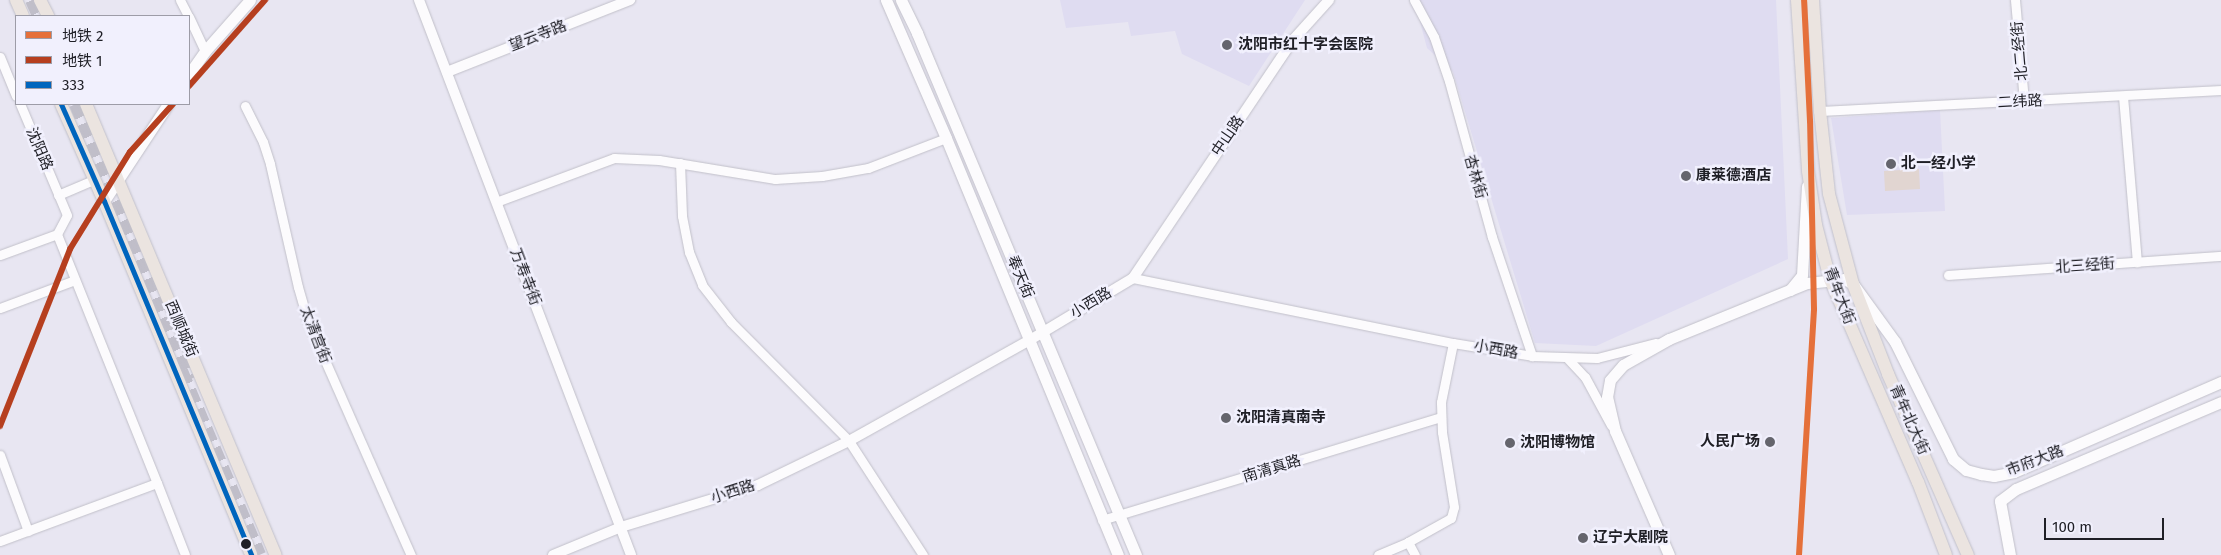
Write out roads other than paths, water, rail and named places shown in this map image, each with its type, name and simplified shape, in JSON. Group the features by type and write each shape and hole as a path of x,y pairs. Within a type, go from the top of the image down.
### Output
{"main road":[{"path":"16,0 23,15"},
{"path":"40,0 48,15"},
{"path":"190,72 205,50 250,0"},
{"name":"奉天街","path":"886,0 946,138 1118,555"},
{"name":"奉天街","path":"901,0 917,33 1136,555"},
{"name":"青年大街","path":"1797,0 1808,171 1816,225 1830,279 1918,482 1946,555"},
{"name":"青年大街","path":"1813,0 1820,111 1829,194 1854,284"},
{"name":"西顺城街","path":"61,105 93,180 104,201 252,555"},
{"name":"西顺城街","path":"86,105 276,555"},
{"path":"104,201 118,177 167,105"},
{"path":"1789,291 1802,275 1808,171"},
{"path":"1668,555 1614,431 1607,397 1610,380 1623,365 1669,339 1789,291 1807,284 1830,279 1845,280 1854,284"},
{"name":"市府大路","path":"1854,284 1895,342 1953,459 1966,470 1994,476 2014,472 2221,382"},
{"name":"青年北大街","path":"1854,284 1888,374 1968,555"},
{"name":"市府大路","path":"2010,555 2000,501 2016,489 2221,402"}],"street":[{"path":"180,0 187,15"},
{"name":"万寿寺街","path":"419,0 631,555"},
{"name":"望云寺路","path":"447,72 630,0"},
{"name":"中山路","path":"1133,278 1293,40 1330,0"},
{"name":"杏林街","path":"1414,0 1434,37 1449,81 1492,237 1532,356"},
{"name":"北二经街","path":"2015,0 2024,101"},
{"path":"190,21 205,50"},
{"path":"0,57 15,94"},
{"name":"二纬路","path":"1820,111 2221,90"},
{"path":"2123,96 2137,262"},
{"name":"沈阳路","path":"20,105 67,215 58,234"},
{"name":"太清宫街","path":"245,106 263,142 270,164 298,287 308,322 411,555"},
{"path":"496,202 614,158 659,160 775,179 822,176 868,168 946,138"},
{"path":"680,163 682,216 689,252 702,285 731,322 849,442 923,555"},
{"path":"58,195 93,180"},
{"path":"0,255 58,234 185,555"},
{"name":"北三经街","path":"1948,275 2221,256"},
{"name":"小西路","path":"553,555 621,527 758,485 849,442 1030,340 1133,278 1452,343 1532,356 1568,359 1597,358 1669,339"},
{"path":"0,308 75,280"},
{"path":"1378,555 1408,542 1450,518 1454,507 1441,417 1441,402 1452,343"},
{"path":"1568,359 1585,377 1614,431"},
{"name":"南清真路","path":"1102,520 1441,417"},
{"path":"0,455 28,530"},
{"path":"0,541 156,483"},
{"path":"1408,542 1415,555"}],"tunnel":[{"path":"32,0 39,15"},
{"path":"76,105 192,379"},
{"path":"181,371 259,555"}],"metro line":[{"name":"1","path":"190,85 265,0"},
{"name":"2","path":"1799,555 1814,309 1810,121 1804,0"},
{"name":"1","path":"0,426 70,249 130,152 172,105"}],"place":[{"name":"沈阳市红十字会医院","path":"1227,45"},
{"name":"北一经小学","path":"1891,164"},
{"name":"康莱德酒店","path":"1686,176"},
{"name":"沈阳清真南寺","path":"1226,418"},
{"name":"人民广场","path":"1770,442"},
{"name":"沈阳博物馆","path":"1510,443"},
{"name":"辽宁大剧院","path":"1583,538"}]}
